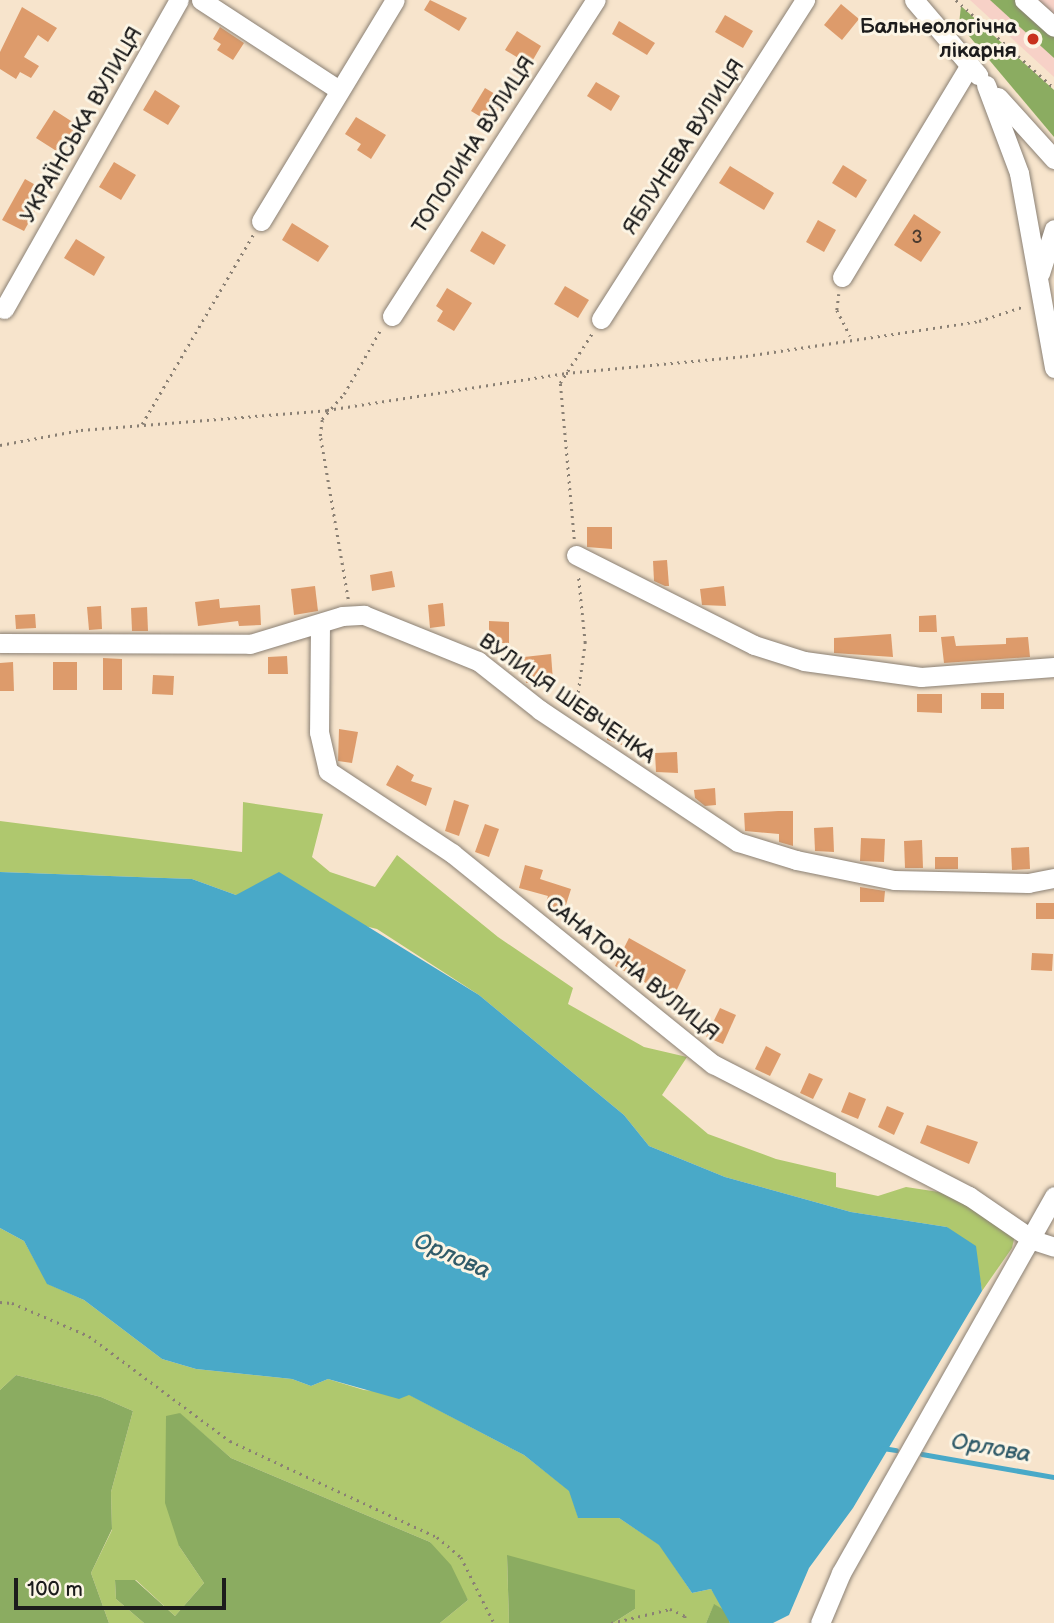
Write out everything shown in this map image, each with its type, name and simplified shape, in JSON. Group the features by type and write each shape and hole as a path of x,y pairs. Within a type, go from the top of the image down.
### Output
{"street":[{"name":"УКРАЇНСЬКА ВУЛИЦЯ","path":"4,309 179,0"},
{"path":"201,0 339,90"},
{"path":"261,221 395,0"},
{"name":"ТОПОЛИНА ВУЛИЦЯ","path":"388,319 596,0"},
{"name":"ЯБЛУНЕВА ВУЛИЦЯ","path":"601,319 805,0"},
{"path":"914,0 986,85 1054,159"},
{"path":"1024,0 1054,27"},
{"path":"842,277 971,65"},
{"path":"986,85 1018,173 1054,368"},
{"path":"1039,277 1054,229"},
{"path":"576,555 754,645 804,661 921,677 1054,667"},
{"name":"ВУЛИЦЯ ШЕВЧЕНКА","path":"0,643 250,644 350,616 384,620 478,661 549,716 738,842 796,860 894,880 1028,883 1054,878"},
{"name":"САНАТОРНА ВУЛИЦЯ","path":"320,624 319,732 328,771 452,853 713,1064 969,1196 1033,1240 1054,1247"},
{"path":"820,1623 841,1573 1033,1240 1054,1196"}],"path":[{"path":"956,0 1054,88"},
{"path":"141,425 261,221"},
{"path":"842,277 837,310 852,337"},
{"path":"0,445 81,430 327,410 566,373 746,356 852,337 979,321 1043,301"},
{"path":"350,616 320,436 327,410 344,394 388,319"},
{"path":"566,373 601,319"},
{"path":"0,1302 12,1303 89,1336 230,1441 437,1536 461,1557 494,1623"},
{"path":"611,1623 670,1609 685,1616 686,1623"}],"shaded area":[{"name":"Бальнеологічна лікарня","path":"970,0 1054,0 1054,77"}],"green space":[{"path":"990,0 1019,0 1054,32 1054,58"},
{"path":"961,6 1054,90 1054,137 959,24"},
{"path":"243,802 323,814 312,857 330,872 375,887 397,855 498,937 573,988 568,1004 644,1047 687,1057 662,1095 708,1134 776,1159 836,1173 836,1187 878,1196 906,1187 939,1192 1002,1220 1015,1235 1012,1248 982,1291 979,1273 947,1227 851,1212 725,1177 649,1146 624,1115 479,995 377,929 236,895 192,879 0,872 0,821 242,852"},
{"path":"0,1228 24,1241 48,1284 84,1300 162,1359 196,1369 292,1379 311,1386 328,1379 364,1390 408,1394 524,1455 570,1491 578,1517 619,1518 660,1545 692,1593 711,1589 726,1611 714,1605 706,1623 613,1623 635,1609 507,1556 509,1623 440,1623 468,1600 430,1542 231,1458 179,1413 179,1546 204,1583 175,1616 136,1580 115,1580 116,1599 144,1623 109,1623 91,1573 112,1530 111,1492 133,1411 101,1397 16,1375 0,1390"},
{"path":"16,1375 101,1397 133,1411 111,1492 112,1529 91,1573 109,1623 0,1623 0,1390"},
{"path":"180,1413 231,1458 430,1542 451,1565 468,1600 440,1623 144,1623 116,1599 115,1580 135,1580 175,1616 204,1583 179,1546 165,1503 166,1416"},
{"path":"507,1555 635,1590 635,1609 613,1623 509,1623"},
{"path":"714,1604 726,1611 730,1623 706,1623"}],"water":[{"path":"0,872 192,879 236,895 279,872 479,995 624,1115 649,1146 725,1177 851,1212 947,1227 976,1246 982,1291 853,1508 809,1568 789,1615 773,1623 730,1623 711,1589 692,1593 659,1545 619,1518 578,1518 569,1491 524,1455 409,1395 399,1399 328,1379 311,1386 292,1379 196,1369 162,1359 84,1300 47,1284 24,1241 0,1228"}],"building":[{"path":"430,0 467,18 459,31 424,10"},
{"path":"841,4 859,19 842,40 824,25"},
{"path":"22,7 57,28 48,42 38,35 24,57 39,66 31,78 20,72 16,79 0,69 0,52"},
{"path":"725,15 753,31 743,48 715,32"},
{"path":"619,21 655,43 647,55 612,34"},
{"path":"220,27 244,43 233,60 217,50 221,44 213,39"},
{"path":"517,31 541,46 530,65 505,50"},
{"path":"596,82 620,96 611,111 587,96"},
{"path":"485,88 505,100 491,123 471,111"},
{"path":"155,90 180,106 168,125 143,110"},
{"path":"54,110 82,128 69,148 63,144 58,152 36,138"},
{"path":"356,117 386,135 371,159 357,150 361,144 345,134"},
{"path":"114,162 136,175 121,200 99,187"},
{"path":"843,165 867,180 856,198 832,183"},
{"path":"730,166 774,193 764,210 719,183"},
{"path":"25,179 46,191 24,231 2,220"},
{"path":"914,214 941,232 921,262 894,245"},
{"path":"818,220 836,230 824,252 806,242"},
{"path":"292,223 329,246 318,262 282,240"},
{"path":"482,231 506,245 494,265 470,251"},
{"path":"76,239 105,257 94,276 64,258"},
{"path":"565,286 589,300 578,318 554,304"},
{"path":"447,288 472,303 454,331 437,321 443,311 436,306"},
{"path":"587,527 612,527 612,549 587,547"},
{"path":"667,560 669,586 665,586 654,581 653,561"},
{"path":"392,571 395,587 372,591 370,575"},
{"path":"315,586 318,611 294,615 291,589"},
{"path":"724,586 726,606 702,605 700,589"},
{"path":"219,599 220,608 260,605 261,625 239,626 238,621 198,626 195,602"},
{"path":"443,603 445,626 430,628 428,605"},
{"path":"101,606 102,629 89,630 87,607"},
{"path":"147,607 148,631 132,631 131,608"},
{"path":"35,614 36,628 16,629 15,615"},
{"path":"936,615 937,632 919,632 919,616"},
{"path":"489,621 509,622 509,643 489,643"},
{"path":"891,634 893,657 834,653 834,638"},
{"path":"954,636 956,646 1006,644 1006,638 1028,637 1030,657 944,663 941,637"},
{"path":"551,654 553,681 526,683 524,657"},
{"path":"287,656 288,674 268,674 268,657"},
{"path":"103,658 122,659 122,690 103,690"},
{"path":"13,662 14,691 0,691 0,663"},
{"path":"53,662 77,662 77,690 53,690"},
{"path":"153,675 174,676 173,695 152,694"},
{"path":"981,693 1004,693 1004,709 981,709"},
{"path":"917,694 942,694 942,713 917,712"},
{"path":"607,725 623,725 622,745 607,740"},
{"path":"339,729 358,732 352,763 338,761"},
{"path":"677,752 678,773 656,772 655,753"},
{"path":"397,765 414,775 411,781 432,788 426,806 386,785"},
{"path":"715,788 716,805 705,806 695,798 694,790"},
{"path":"454,800 469,805 459,836 445,831"},
{"path":"793,811 793,846 779,842 779,834 745,831 744,813"},
{"path":"485,824 499,829 489,857 475,852"},
{"path":"833,827 834,852 815,851 814,828"},
{"path":"861,838 885,839 884,862 860,861"},
{"path":"922,840 923,868 905,868 904,841"},
{"path":"1029,847 1030,869 1012,870 1011,848"},
{"path":"935,857 958,857 958,869 935,869"},
{"path":"525,865 543,870 540,879 571,889 564,911 545,905 548,896 519,888"},
{"path":"860,887 885,891 884,902 860,902"},
{"path":"1036,903 1054,903 1054,919 1036,919"},
{"path":"629,938 686,970 673,998 615,966"},
{"path":"1032,953 1053,954 1052,971 1031,970"},
{"path":"720,1008 736,1015 723,1044 706,1037"},
{"path":"766,1046 781,1054 770,1076 755,1069"},
{"path":"809,1073 823,1079 813,1099 800,1093"},
{"path":"849,1092 866,1099 858,1119 841,1112"},
{"path":"887,1106 904,1113 894,1135 878,1127"},
{"path":"927,1125 978,1142 969,1164 920,1143"}],"waterway":[{"name":"Орлова","path":"883,1448 896,1450"},
{"name":"Орлова","path":"922,1454 1054,1477"}],"place":[{"name":"Бальнеологічна лікарня","path":"1033,39"}]}
